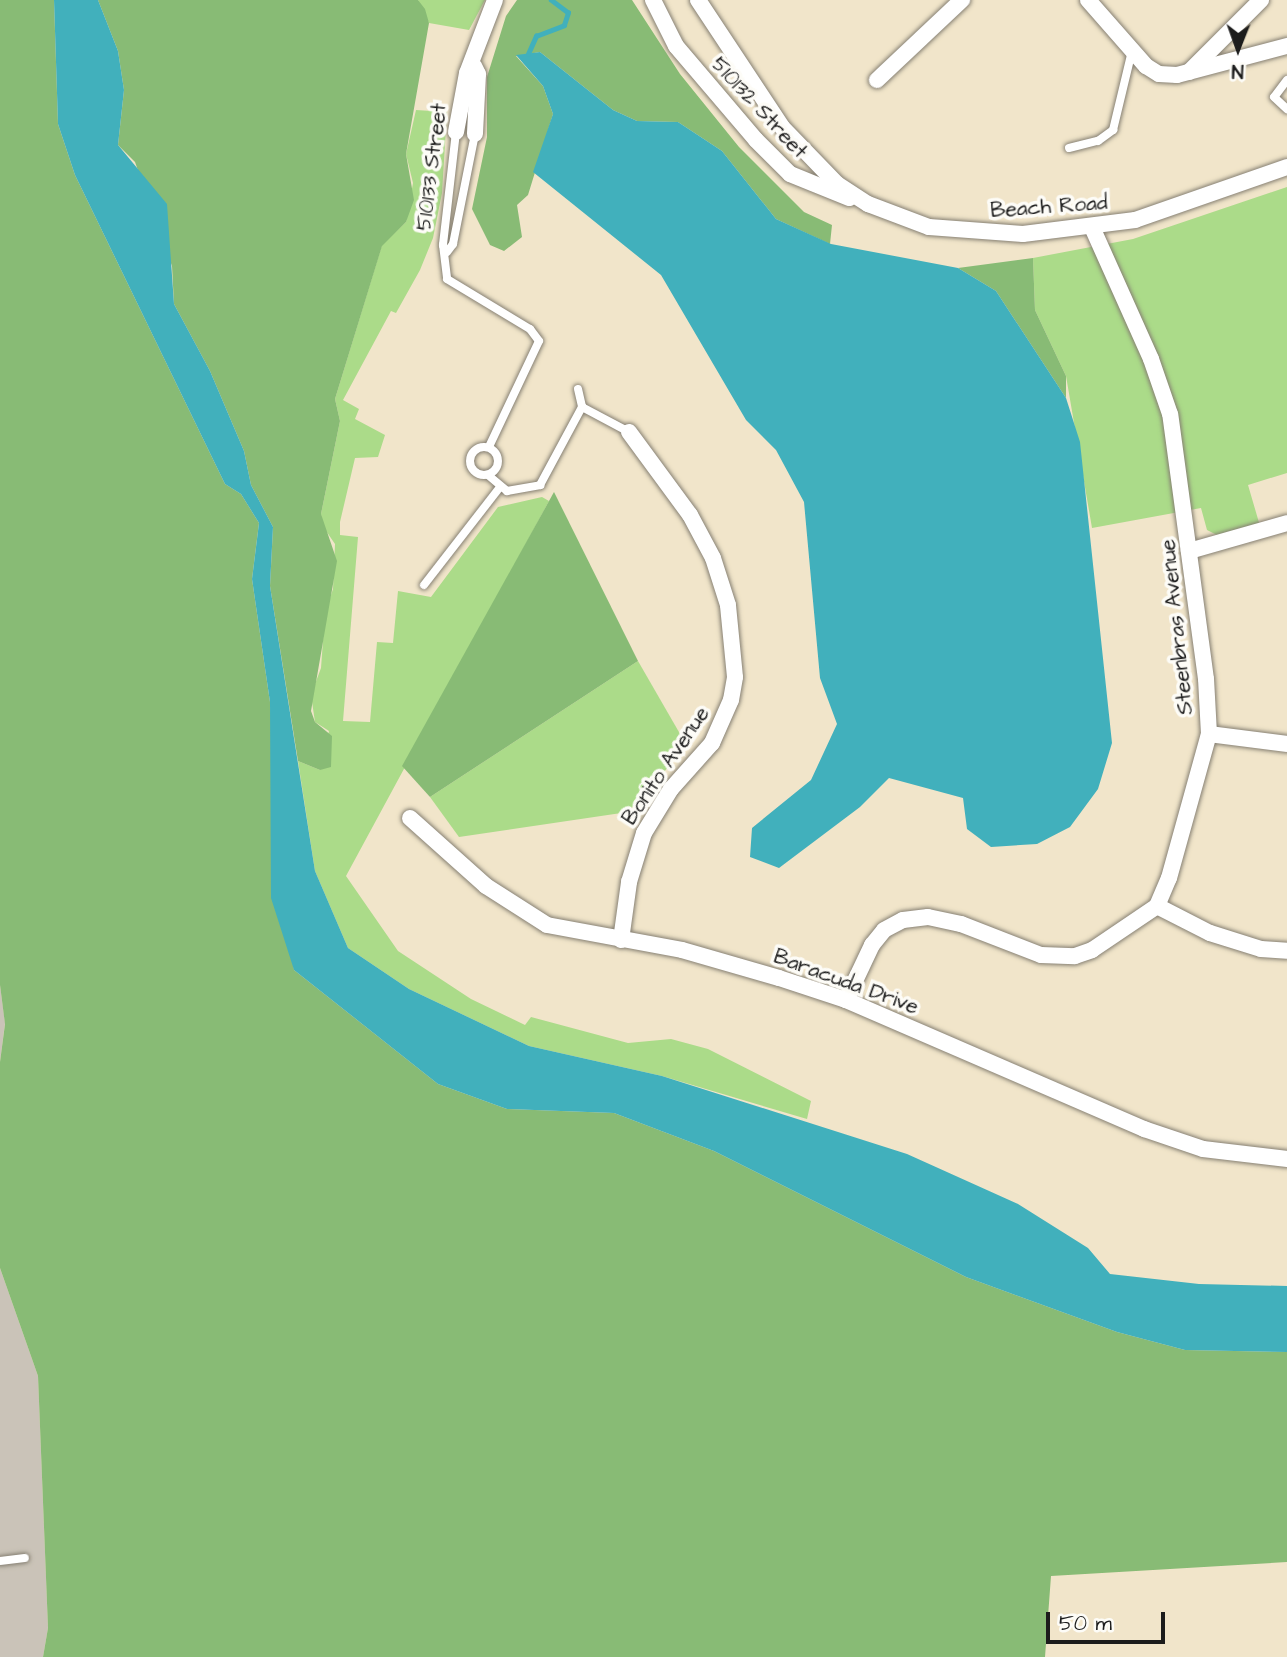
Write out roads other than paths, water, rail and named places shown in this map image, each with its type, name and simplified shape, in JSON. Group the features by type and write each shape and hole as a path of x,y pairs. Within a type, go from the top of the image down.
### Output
{"street":[{"name":"510133 Street","path":"475,134 478,74 474,66 477,41 495,0"},
{"name":"510132 Street","path":"653,0 676,46 711,92 790,174 868,204"},
{"name":"Beach Road","path":"698,0 782,127 837,184 868,204 929,227 969,233 1023,234 1135,220 1287,167"},
{"path":"877,80 962,0"},
{"path":"1088,0 1132,51 1159,74 1189,72 1287,46"},
{"path":"1189,72 1261,0"},
{"name":"510133 Street","path":"456,132 467,73 474,66"},
{"name":"Steenbras Avenue","path":"1092,227 1164,391 1189,551 1209,734 1169,878 1157,906"},
{"name":"Bonito Avenue","path":"621,940 629,882 644,833 671,789 712,743 732,700 735,677 728,605 713,558 690,515 629,432"},
{"path":"1189,551 1287,523"},
{"path":"1209,734 1287,744"},
{"name":"Baracuda Drive","path":"410,818 486,886 528,916 561,930 682,950 846,1000 1144,1129 1203,1149 1287,1159"},
{"path":"846,1000 872,945 884,930 903,919 928,917 961,924 1057,957 1092,950 1157,906 1210,933 1261,949 1287,951"}],"lane":[{"path":"1069,148 1098,141 1113,130 1132,51"},
{"path":"1287,80 1274,97 1287,109"},
{"name":"510133 Street","path":"456,132 443,245 447,252 453,243 475,134"},
{"path":"447,252 444,270 453,285 530,329 539,341 489,447"},
{"path":"489,447 478,448 469,461 473,471 488,475 500,487 522,492 540,485 582,407 578,389"},
{"path":"582,407 629,432"},
{"path":"488,475 499,461 489,447"},
{"path":"424,585 500,487"},
{"path":"0,1561 25,1558"}],"water":[{"path":"54,0 98,0 118,51 124,90 118,145 167,204 174,304 210,371 244,451 251,485 273,527 270,586 315,871 348,948 409,989 529,1046 662,1076 907,1154 1018,1204 1088,1248 1110,1274 1199,1284 1287,1286 1287,1352 1185,1350 1117,1332 966,1277 714,1151 614,1113 507,1109 438,1084 294,970 271,898 270,702 252,579 259,523 241,494 225,484 75,175 58,124"},
{"path":"540,52 613,110 637,121 678,122 722,151 776,219 831,244 958,268 996,291 1066,398 1080,442 1112,743 1098,789 1070,827 1037,844 991,847 967,829 963,798 889,778 860,807 779,868 750,857 752,828 811,780 837,724 820,678 804,502 776,450 746,420 661,275 533,172 553,114 543,86 516,55"}],"waterway":[{"path":"528,54 536,36 564,25 568,13 551,0"}]}
